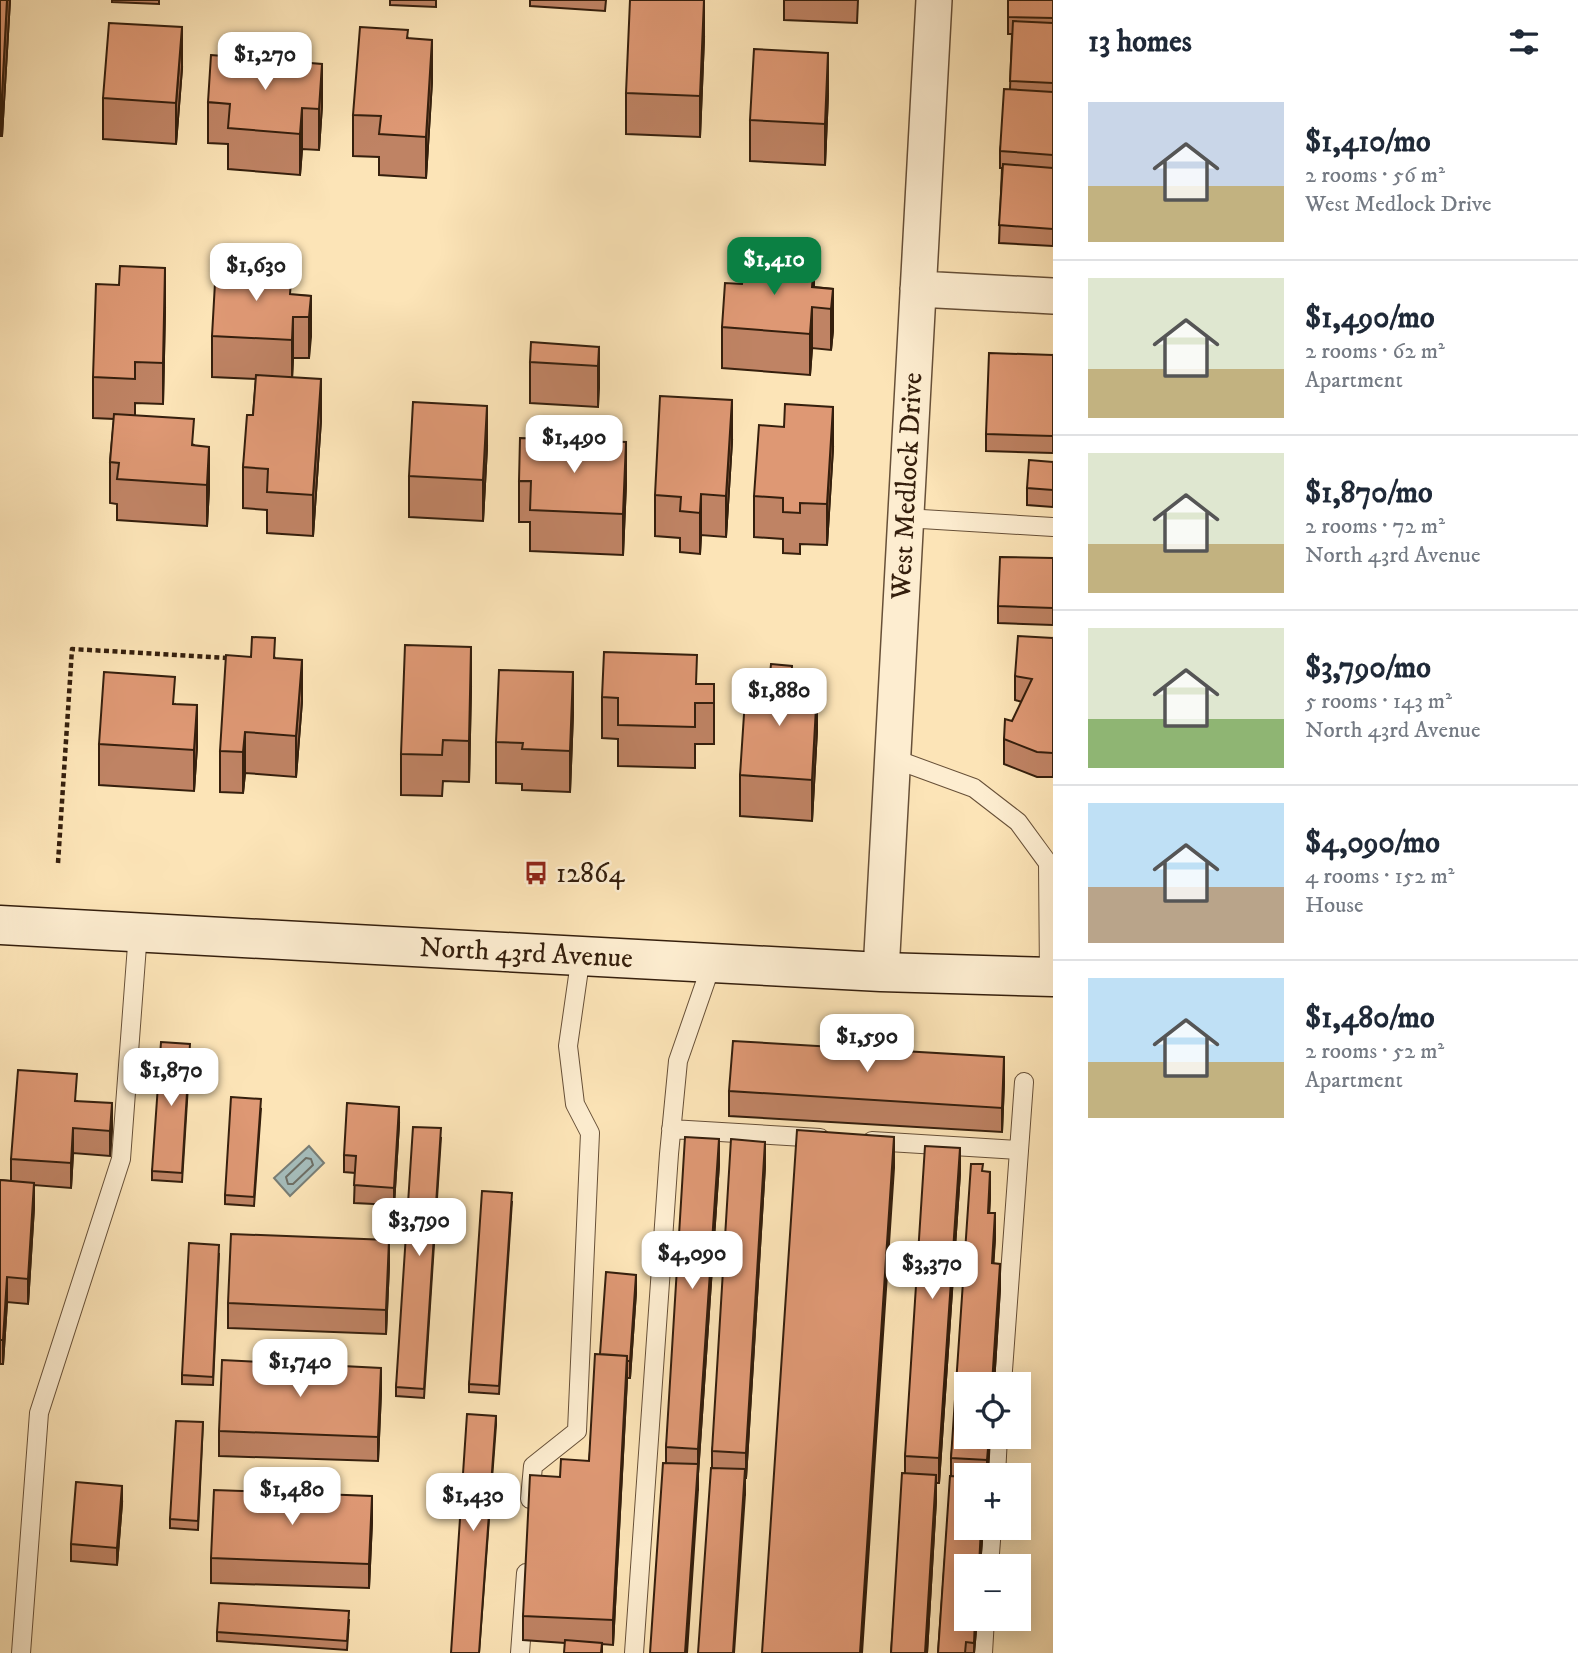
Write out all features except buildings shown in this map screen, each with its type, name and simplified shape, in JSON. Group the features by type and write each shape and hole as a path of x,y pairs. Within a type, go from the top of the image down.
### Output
{"main road":[{"name":"North 43rd Avenue","path":"0,925 881,972 1051,977"}],"street":[{"name":"West Medlock Drive","path":"881,972 934,0"},
{"path":"918,289 1053,296"}],"lane":[{"path":"905,518 1053,527"},
{"path":"892,758 974,788 1018,822 1048,863 1051,977"},
{"path":"21,1653 39,1413 121,1159 138,932"},
{"path":"529,1519 533,1466 577,1432 590,1133 575,1104 568,1046 581,956"},
{"path":"634,1653 678,1061 712,963"},
{"path":"1003,1372 1024,1082"},
{"path":"671,1129 834,1139"},
{"path":"860,1141 1019,1150"},
{"path":"520,1653 526,1559"},
{"path":"983,1653 984,1631"}],"path":[{"path":"58,863 72,649 242,658"}],"water":[{"path":"309,1146 324,1163 290,1196 274,1178"}],"place":[{"name":"12864","path":"536,873"}]}
